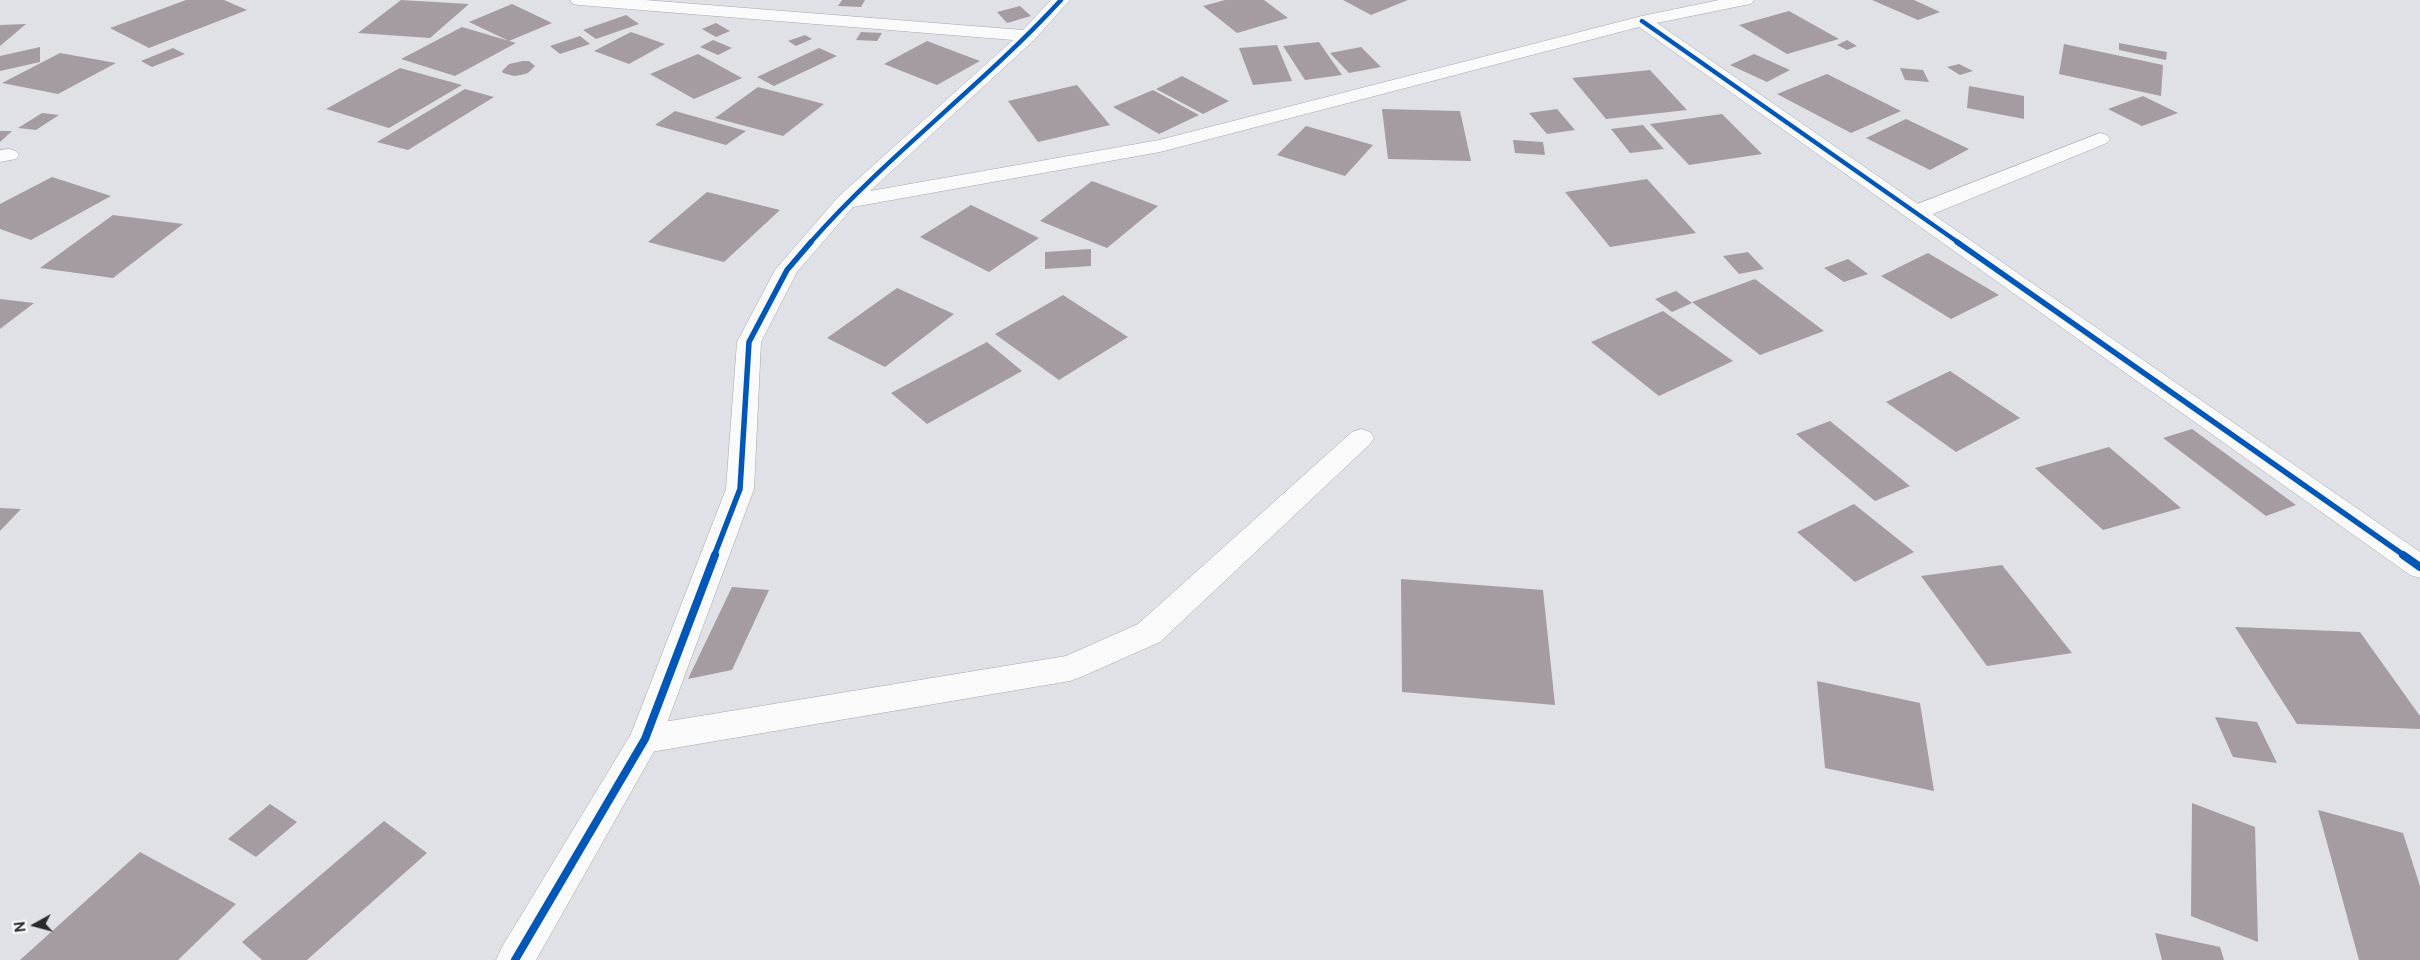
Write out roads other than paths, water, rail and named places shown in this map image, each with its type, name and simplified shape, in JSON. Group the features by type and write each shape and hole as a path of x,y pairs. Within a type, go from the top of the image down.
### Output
{"street":[{"path":"579,0 1028,36"},
{"path":"515,960 645,739 740,489 749,342 787,270 846,202 1028,36 1061,0"},
{"path":"846,202 1160,146 1642,20 1745,0"},
{"path":"1642,20 2420,567"},
{"path":"1916,213 2100,138"},
{"path":"645,739 1070,668 1150,633 1361,438"}]}
